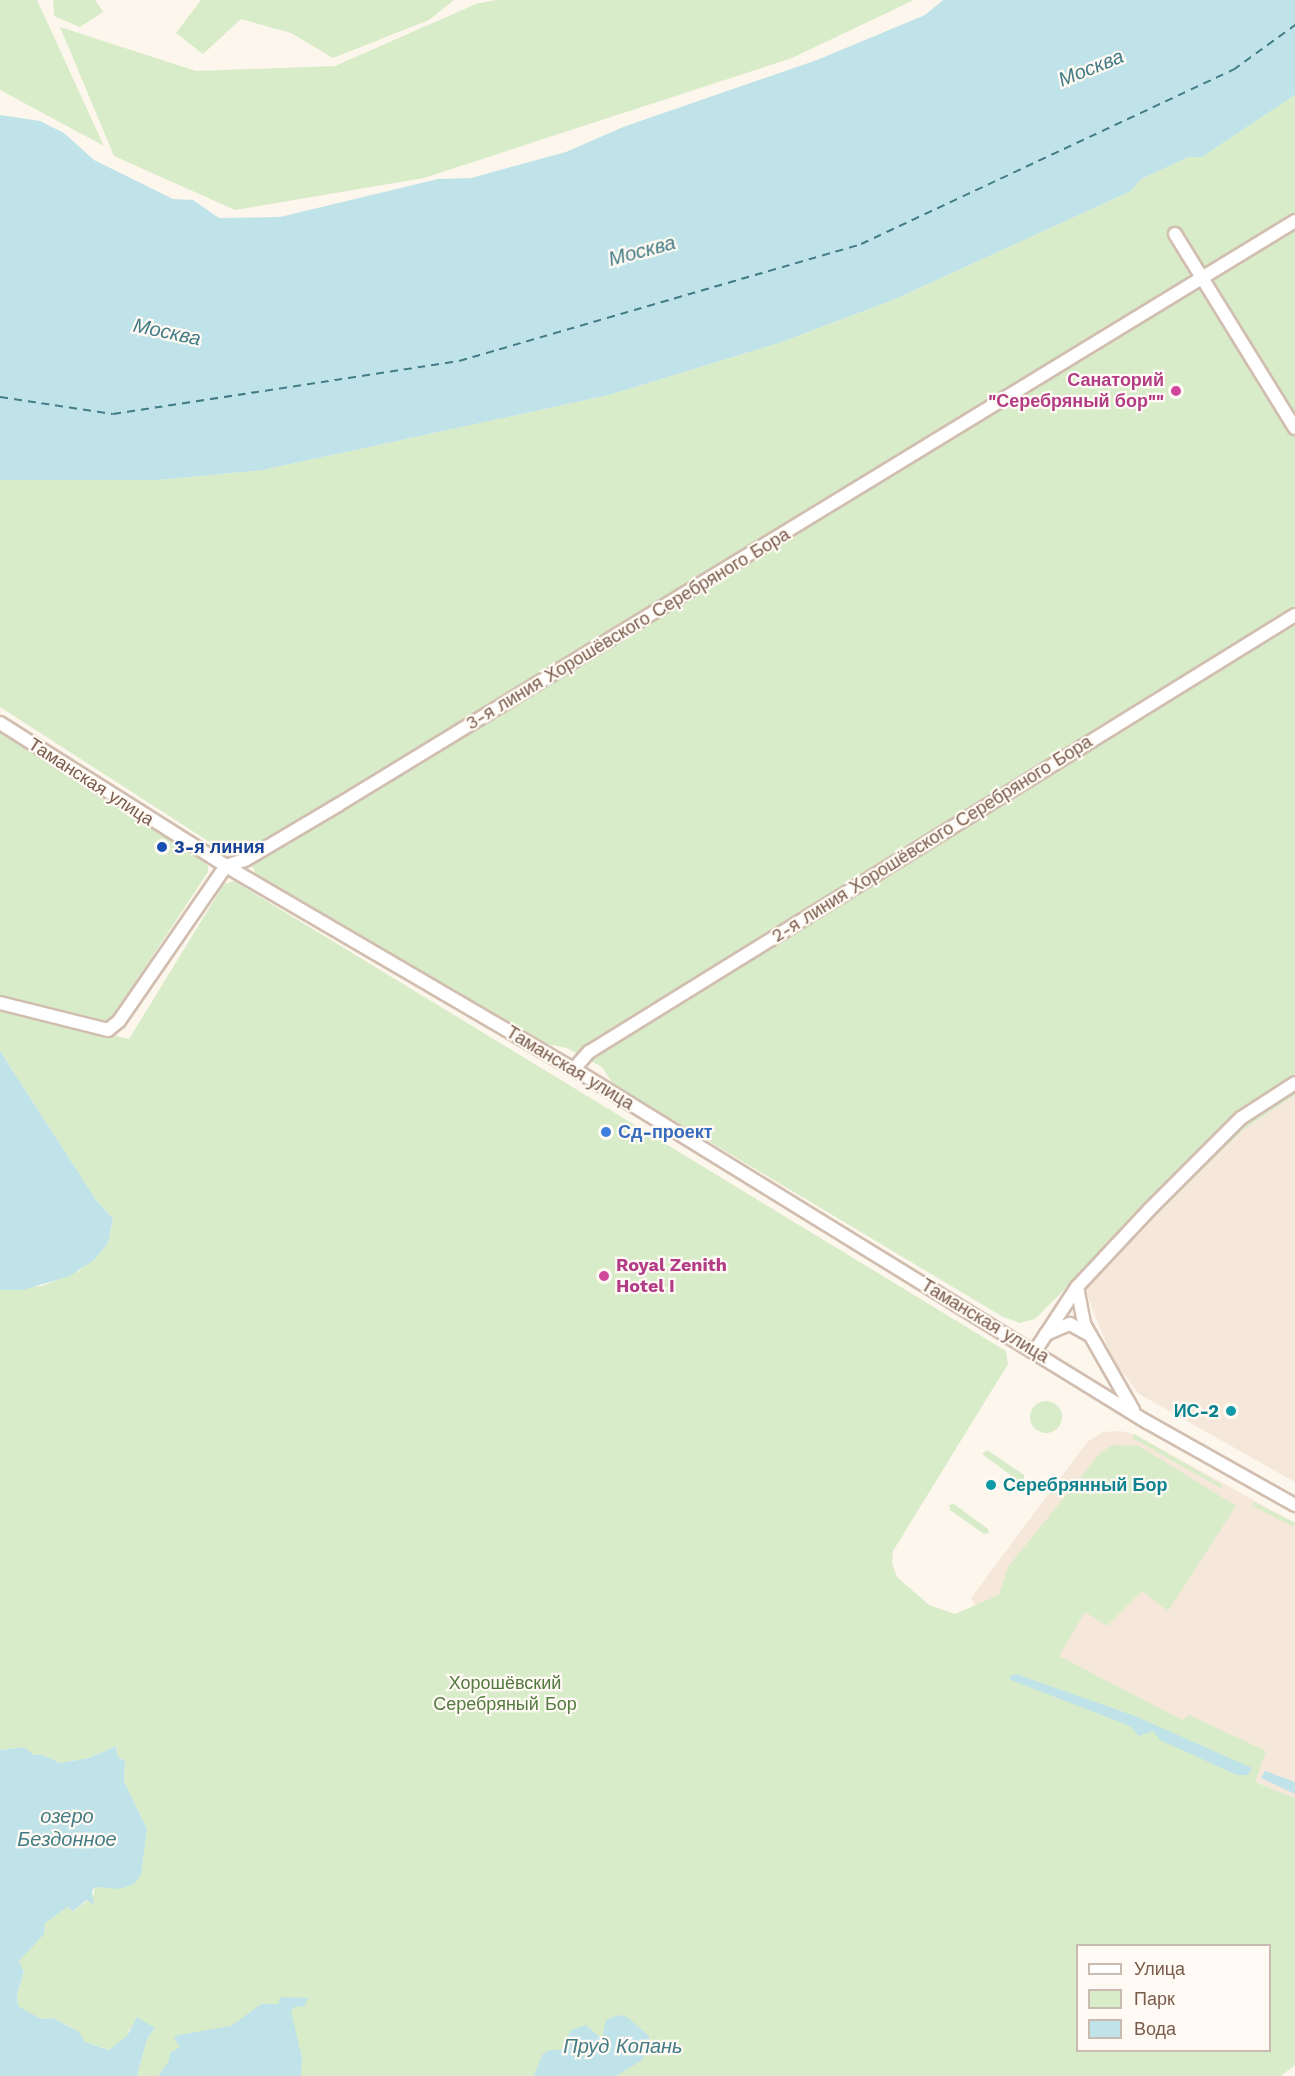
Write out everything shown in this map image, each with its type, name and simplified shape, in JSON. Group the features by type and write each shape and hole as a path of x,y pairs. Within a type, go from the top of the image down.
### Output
{"street":[{"name":"3-я линия Хорошёвского Серебряного Бора","path":"226,866 244,860 338,805 1203,280 1295,221"},
{"path":"1175,234 1295,428"},
{"name":"2-я линия Хорошёвского Серебряного Бора","path":"574,1069 589,1052 1295,615"},
{"name":"Таманская улица","path":"0,723 226,866 574,1069 1147,1422 1295,1505"},
{"path":"0,1002 108,1030 118,1021 226,866"},
{"path":"1035,1351 1077,1287 1225,1133 1295,1083"},
{"path":"1077,1287 1080,1314 1089,1335 1127,1403 1147,1422"},
{"path":"1044,1336 1052,1329 1070,1324 1089,1335"},
{"path":"1100,1393 1116,1385"}],"shaded area":[{"path":"1295,1095 1295,1482 1139,1394 1113,1360 1085,1291 1090,1281 1243,1130"},
{"path":"1120,1431 1134,1434 1295,1523 1295,1798 1255,1782 976,1606 971,1598 1088,1441 1103,1432"}],"green space":[{"path":"0,0 37,0 104,146 0,90"},
{"path":"53,0 95,0 103,12 80,27 54,16"},
{"path":"201,0 454,0 429,20 333,58 291,33 241,19 203,54 176,33"},
{"path":"496,0 914,0 792,58 424,178 235,210 114,156 60,27 196,71 335,66 476,4"},
{"path":"1295,95 1295,1095 1243,1130 1090,1281 1079,1275 1035,1319 1020,1323 1003,1317 613,1084 602,1067 567,1048 542,1043 256,874 244,850 211,843 0,707 0,480 159,480 263,470 609,395 779,343 893,300 1131,191 1141,179 1189,157 1202,157"},
{"path":"0,728 208,854 208,872 109,1022 102,1025 0,997"},
{"name":"Хорошёвский Серебряный Бор","path":"234,881 1006,1351 1008,1364 893,1551 892,1563 897,1577 929,1605 955,1614 999,1595 1008,1567 1100,1453 1112,1445 1139,1446 1236,1506 1168,1611 1142,1591 1107,1626 1085,1612 1059,1656 1182,1720 1189,1715 1266,1751 1255,1782 1295,1798 1295,2065 1281,2076 137,2076 147,2039 155,2028 129,2029 128,2036 110,2050 85,2042 72,2028 53,2018 41,2019 18,2007 17,1994 24,1972 19,1961 45,1923 67,1907 73,1911 93,1897 95,1887 114,1888 141,1875 147,1829 124,1781 125,1761 118,1757 116,1746 89,1758 60,1763 43,1755 34,1755 24,1747 0,1750 0,1290 42,1286 79,1271 108,1243 113,1219 96,1200 0,1051 0,1007 129,1039 224,884"},
{"path":"1046,1401 1058,1405 1062,1417 1058,1429 1046,1433 1034,1429 1030,1417 1034,1405"},
{"path":"1134,1434 1222,1485 1221,1488 1132,1438"},
{"path":"987,1450 1024,1475 1024,1485 982,1454"},
{"path":"1254,1502 1295,1523 1293,1526 1252,1506"},
{"path":"954,1504 988,1529 989,1533 984,1534 950,1510 949,1505"}],"water":[{"name":"Москва","path":"943,0 1295,0 1295,95 1202,157 1189,157 1141,179 1131,191 893,300 779,343 609,395 263,470 159,480 0,480 0,115 40,121 64,133 94,160 173,199 193,200 219,218 280,217 438,179 471,178 566,152 623,127 817,60 925,15"},
{"path":"0,1051 96,1200 113,1219 108,1243 94,1260 70,1276 23,1290 0,1290"},
{"path":"1016,1674 1135,1716 1252,1768 1248,1775 1237,1775 1160,1740 1153,1731 1139,1736 1130,1726 1011,1680 1009,1677"},
{"name":"озеро Бездонное","path":"116,1746 118,1757 125,1761 124,1781 147,1829 141,1875 134,1884 120,1889 95,1887 92,1891 94,1905 87,1900 73,1911 67,1907 45,1923 44,1934 19,1961 24,1972 17,1994 18,2006 41,2019 53,2018 79,2032 85,2042 109,2050 127,2036 137,2017 155,2028 147,2039 137,2076 0,2076 0,1750 24,1747 34,1755 43,1755 60,1763 89,1758"},
{"path":"1265,1771 1295,1782 1295,1794 1261,1778"},
{"path":"281,1997 308,1998 304,2007 296,2006 291,2011 302,2058 301,2076 158,2076 169,2061 170,2053 180,2047 174,2038 178,2035 231,2026 261,2004 278,2004"},
{"name":"Пруд Копань","path":"618,2015 627,2017 649,2036 649,2046 642,2060 616,2076 534,2076 542,2055 549,2050 561,2050 571,2030 586,2025 602,2039 606,2020"}],"ferry route":[{"path":"0,397 113,414 459,361 861,244 1233,70 1295,25"}],"place":[{"name":"Санаторий \"Серебряный бор\"\"","path":"1176,391"},
{"name":"3-я линия","path":"162,847"},
{"name":"Сд-проект","path":"606,1132"},
{"name":"Royal Zenith Hotel I","path":"604,1276"},
{"name":"ИС-2","path":"1231,1411"},
{"name":"Серебрянный Бор","path":"991,1485"}]}
